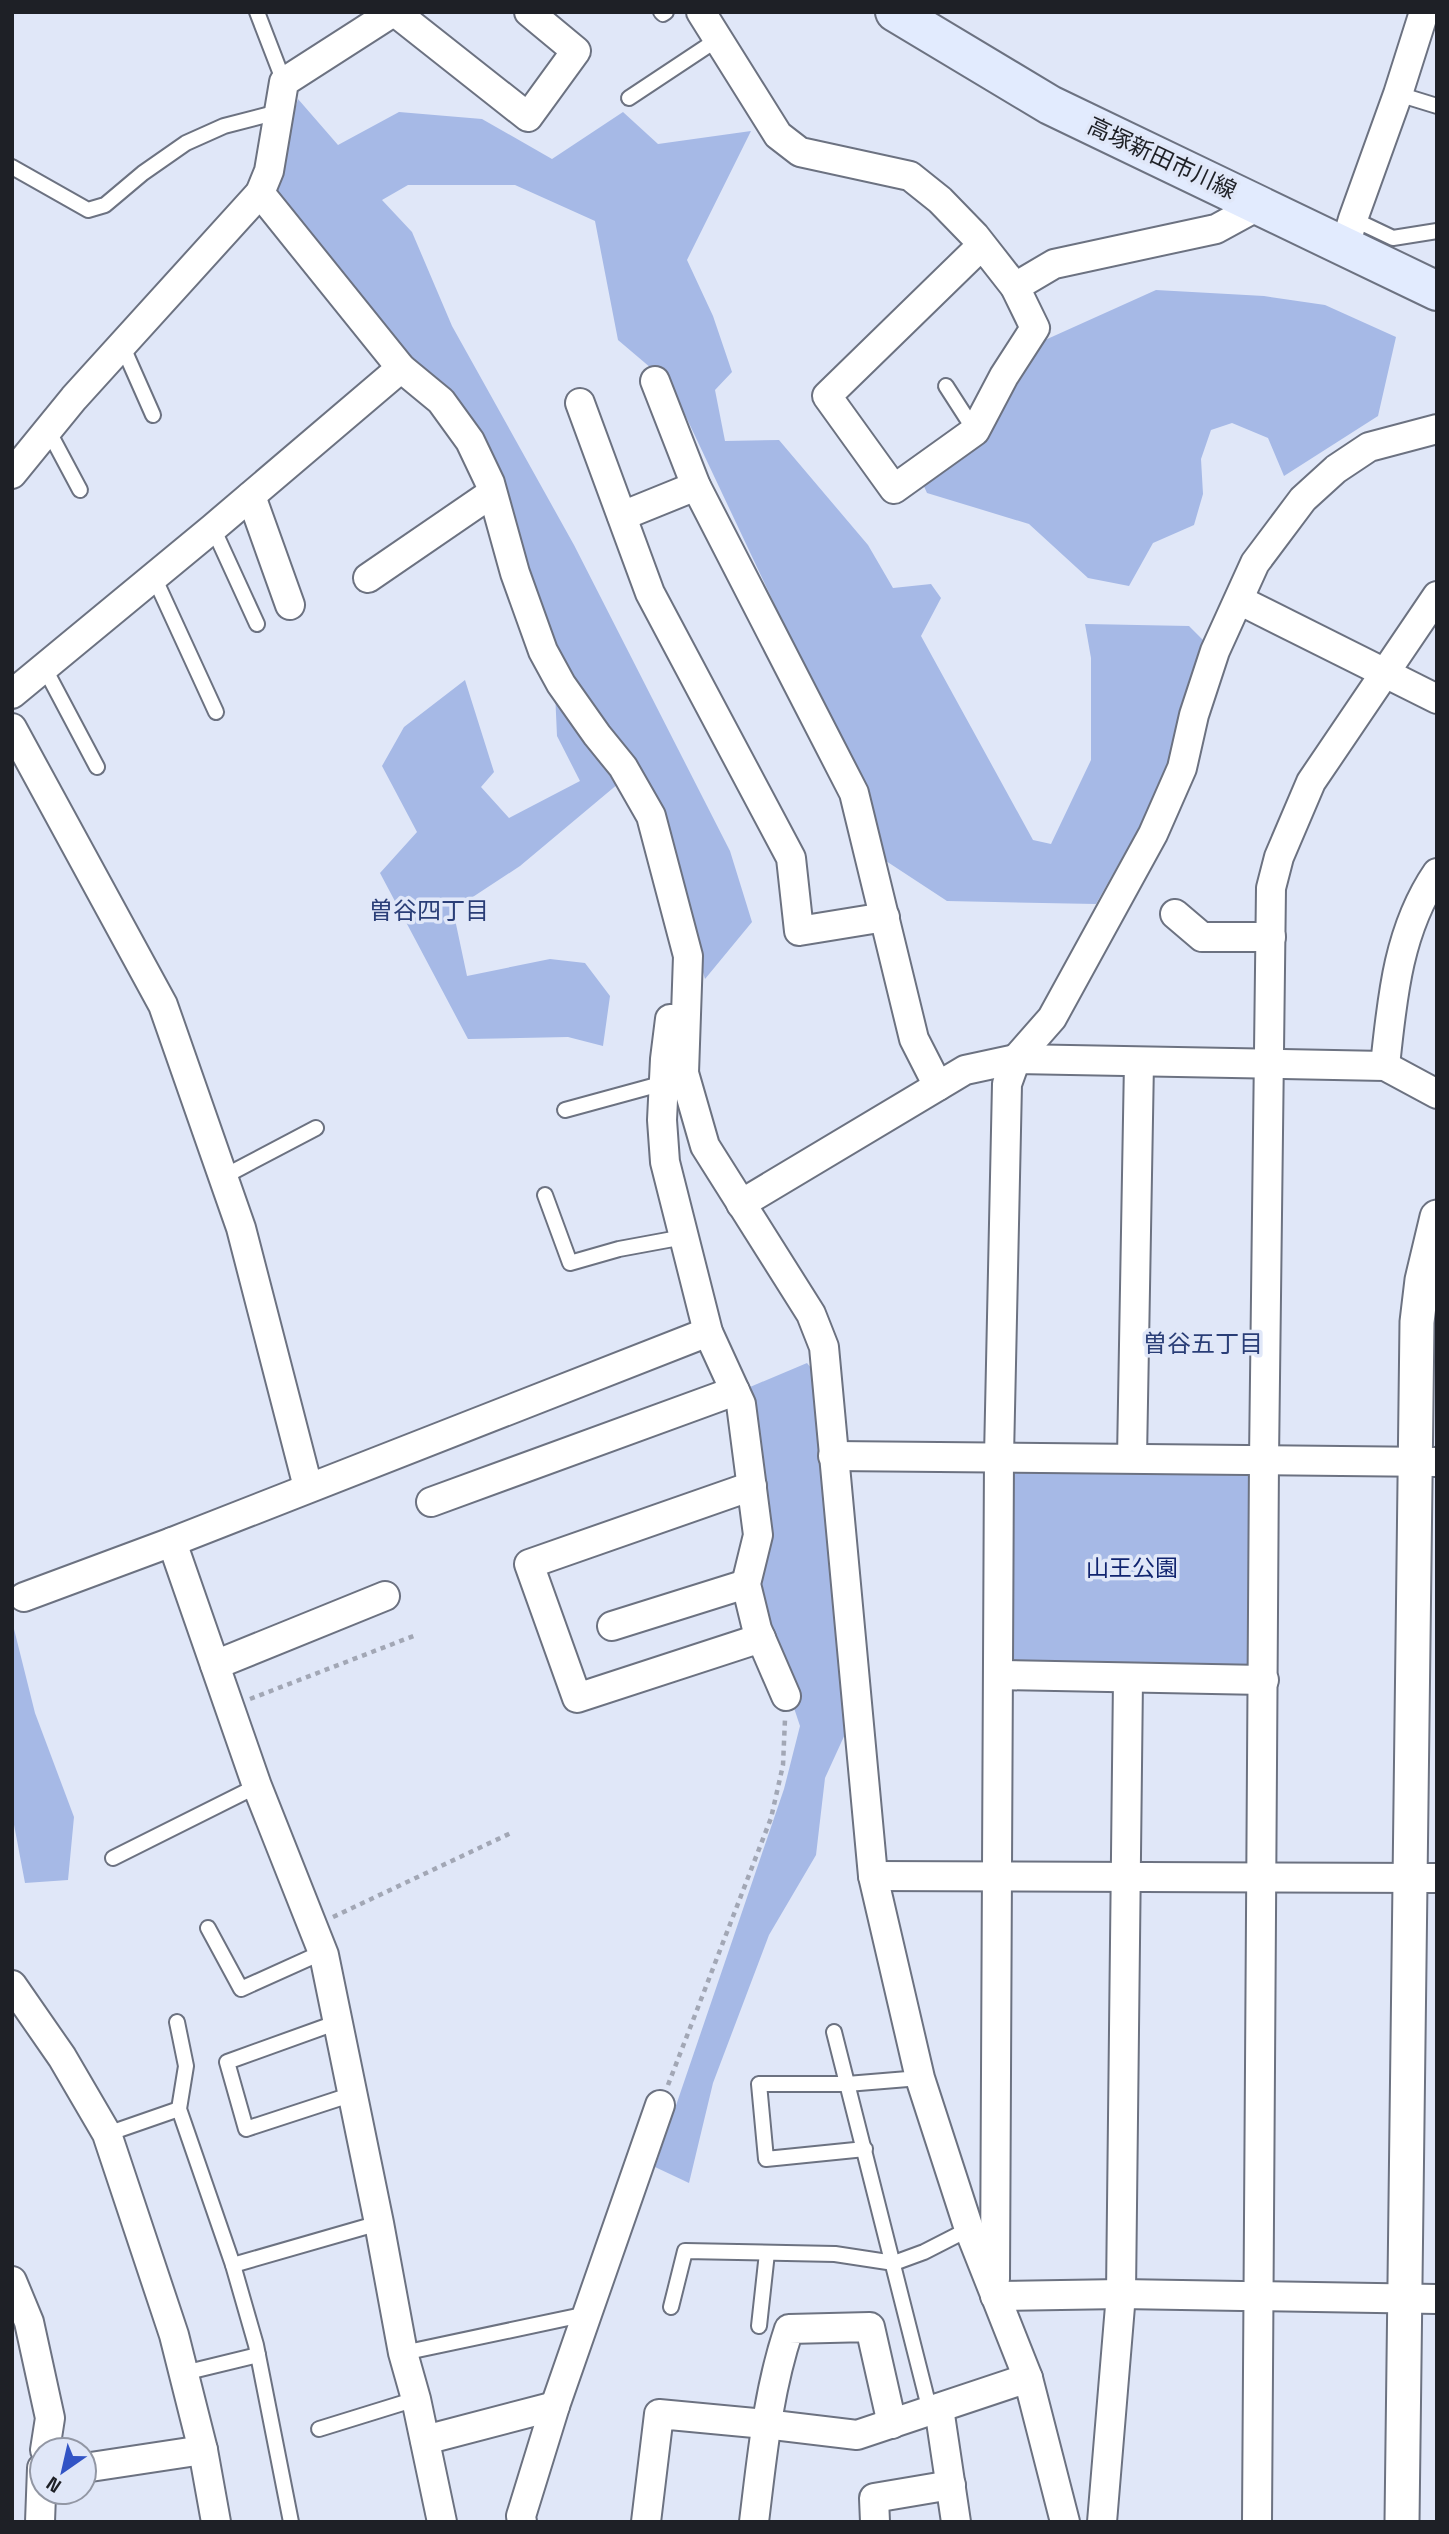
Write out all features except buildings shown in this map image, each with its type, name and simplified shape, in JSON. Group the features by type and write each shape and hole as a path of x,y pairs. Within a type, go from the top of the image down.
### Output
{"main road":[{"name":"高塚新田市川線","path":"916,18 1050,105 1260,205 1349,232 1437,290"}],"street":[{"path":"12,474 122,345 260,193 269,171 284,82 394,12 528,117 576,51 529,12"},
{"path":"701,12 778,135 800,152 909,176 940,201 982,245 1015,287 1035,328 1004,376 975,432 894,489 827,396 982,245"},
{"path":"1349,232 1424,12"},
{"path":"260,193 401,368 441,401 470,441 492,492 543,651 561,684 623,767 651,816 688,956 684,1073 705,1146 811,1314 824,1347 873,1876 920,2078 969,2229 1028,2378 1065,2522"},
{"path":"1015,287 1054,264 1216,229 1260,205"},
{"path":"12,694 401,368"},
{"path":"655,381 696,486 854,793 914,1039 938,1086"},
{"path":"580,403 650,593 791,858 799,931 886,917"},
{"path":"995,2296 999,1457 1007,1084 1016,1059 1052,1018 1153,834 1182,768 1194,715 1215,651 1255,562 1303,499 1336,469 1368,447 1437,429"},
{"path":"622,516 696,486"},
{"path":"368,578 492,492"},
{"path":"251,496 290,605"},
{"path":"1257,2522 1271,887 1279,857 1311,782 1437,596"},
{"path":"1239,600 1437,699"},
{"path":"12,727 21,765 163,1005 241,1228 308,1487"},
{"path":"1385,1066 1393,985 1399,961 1423,896 1437,873"},
{"path":"1175,914 1202,937 1271,937"},
{"path":"688,956 671,1009 662,1120 665,1162 708,1332 741,1404 758,1535 746,1584 761,1638 786,1696"},
{"path":"741,1204 965,1070 1016,1059 1385,1066 1437,1094"},
{"path":"1132,1458 1139,1062"},
{"path":"1402,2522 1421,2299 1426,1462 1418,1322 1422,1280 1437,1217"},
{"path":"24,1597 172,1542 708,1332"},
{"path":"431,1502 735,1391"},
{"path":"833,1456 1426,1462"},
{"path":"752,1486 529,1564 577,1699 761,1638"},
{"path":"172,1542 257,1786 318,1939 380,2223 403,2353 416,2399 442,2522"},
{"path":"612,1626 746,1584"},
{"path":"215,1665 386,1596"},
{"path":"999,1675 1264,1680"},
{"path":"1102,2522 1121,2294 1128,1877 1128,1679"},
{"path":"873,1876 1424,1878"},
{"path":"12,1985 62,2057 107,2134 174,2335 203,2450 216,2522"},
{"path":"522,2522 521,2516 555,2406 660,2105"},
{"path":"12,2281 29,2322 50,2418 47,2436"},
{"path":"995,2296 1121,2294 1421,2299"},
{"path":"754,2522 765,2424 780,2354 789,2329 870,2328 891,2424"},
{"path":"646,2522 659,2414 857,2435 1028,2378"},
{"path":"425,2440 555,2406"},
{"path":"935,2409 956,2522"},
{"path":"98,2466 203,2450"},
{"path":"875,2522 874,2498 951,2485"}],"lane":[{"path":"257,12 284,82"},
{"path":"629,97 718,39"},
{"path":"1398,94 1437,106"},
{"path":"12,167 88,210 105,205 143,173 186,143 224,126 278,112"},
{"path":"1349,232 1394,238 1437,231"},
{"path":"122,345 153,415"},
{"path":"946,386 975,432"},
{"path":"48,430 80,490"},
{"path":"213,528 257,624"},
{"path":"154,576 216,712"},
{"path":"44,667 97,767"},
{"path":"565,1110 664,1083"},
{"path":"223,1177 316,1128"},
{"path":"545,1195 570,1263 619,1249 684,1237"},
{"path":"113,1858 257,1786"},
{"path":"208,1928 241,1989 318,1939"},
{"path":"177,2022 186,2066 179,2109 233,2265 258,2355 290,2522"},
{"path":"338,2022 227,2062 246,2129 353,2094"},
{"path":"834,2032 935,2409"},
{"path":"865,2149 766,2159 759,2084 847,2084 920,2078"},
{"path":"107,2134 179,2109"},
{"path":"233,2265 380,2223"},
{"path":"671,2307 685,2251 835,2254 894,2263 924,2252 969,2229"},
{"path":"759,2326 767,2253"},
{"path":"403,2353 587,2314"},
{"path":"184,2373 258,2355"},
{"path":"319,2429 416,2399"}],"path":[{"path":"230,1707 416,1635"},
{"path":"660,2105 771,1818 783,1765 786,1696"},
{"path":"318,1939 513,1832"}],"green space":[{"path":"298,99 338,145 399,112 482,119 552,159 623,112 658,144 751,131 687,260 713,316 732,372 715,390 725,441 779,440 868,545 893,588 931,584 941,598 921,636 1033,840 1051,844 1091,760 1091,658 1085,624 1189,626 1203,640 1165,782 1096,904 947,901 886,861 841,745 671,385 618,340 595,221 515,185 408,185 382,200 412,232 452,326 574,545 730,851 752,922 705,979 666,844 637,768 520,866 453,910 467,976 550,959 585,963 610,996 603,1046 568,1037 468,1039 380,873 417,832 382,766 404,727 465,680 494,772 481,787 509,818 580,781 557,736 553,647 506,511 394,344 270,192"},
{"path":"1156,290 1264,296 1325,305 1396,337 1378,416 1284,476 1268,438 1232,423 1211,430 1201,459 1203,494 1194,525 1153,543 1129,586 1088,578 1029,524 927,493 922,482 988,431 1045,340"},
{"path":"807,1363 819,1378 846,1732 825,1778 816,1855 769,1935 713,2083 689,2183 655,2167 784,1789 800,1726 753,1585 766,1525 750,1387"},
{"name":"山王公園","path":"1014,1468 1251,1470 1250,1667 1014,1665"},
{"path":"12,1621 35,1713 74,1817 68,1880 25,1883 12,1814"}],"district":[{"name":"曽谷四丁目","path":"429,910"},
{"name":"曽谷五丁目","path":"1203,1343"}]}
